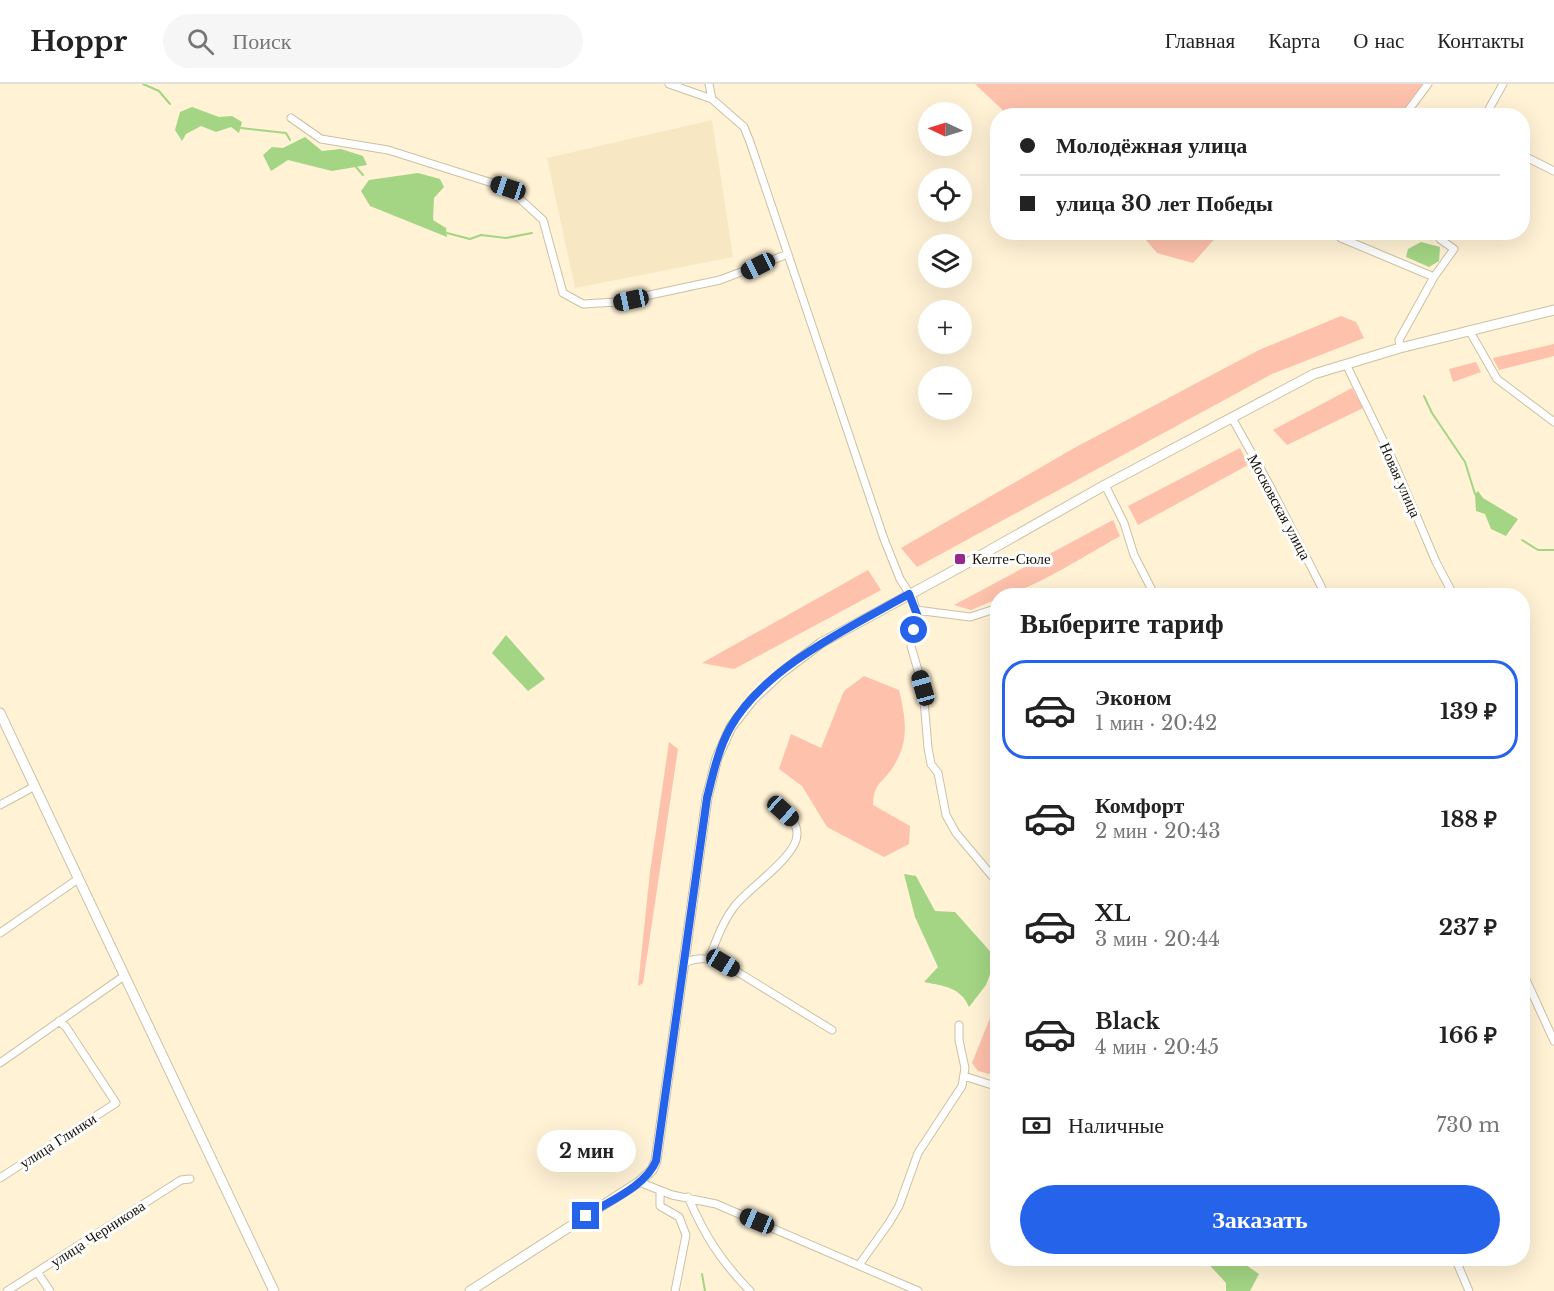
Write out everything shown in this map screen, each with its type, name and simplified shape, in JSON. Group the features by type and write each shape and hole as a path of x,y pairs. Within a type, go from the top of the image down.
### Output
{"street":[{"path":"669,84 712,99 744,127 884,539 900,579 916,610 918,617 911,645 923,688 928,748 932,764 938,773 946,815 956,833 990,873"},
{"path":"709,84 712,99"},
{"path":"1410,108 1428,84"},
{"path":"1490,108 1503,84"},
{"path":"291,118 321,139 388,150 508,188 543,220 563,292 583,304 617,302 720,280 788,254"},
{"path":"1530,159 1554,171"},
{"path":"1346,240 1434,277"},
{"path":"1400,348 1399,340 1434,277 1454,249 1441,240"},
{"path":"470,1291 639,1182 652,1170 656,1161 707,798 717,758 731,727 753,699 781,673 821,643 1105,484 1314,374 1400,348 1554,310"},
{"path":"1469,330 1497,379 1554,422"},
{"name":"Новая улица","path":"1346,364 1395,465 1436,562 1450,588"},
{"name":"Московская улица","path":"1232,418 1322,588"},
{"path":"1105,484 1124,523 1134,555 1151,588"},
{"path":"916,610 970,617 990,611"},
{"path":"1,717 274,1291"},
{"path":"0,805 35,786"},
{"path":"709,958 734,907 783,859 797,841 798,832 793,821 783,811"},
{"path":"0,933 78,879"},
{"path":"684,963 695,958 709,958 723,963 832,1030"},
{"path":"0,1063 124,976"},
{"path":"1530,988 1554,1041"},
{"name":"улица Глинки","path":"0,1178 116,1103 66,1027 59,1021"},
{"path":"859,1265 899,1206 918,1153 962,1086 965,1068 959,1040 959,1025"},
{"path":"964,1076 990,1084"},
{"name":"улица Черникова","path":"7,1291 181,1180 190,1179"},
{"path":"639,1182 660,1192 716,1204 918,1291"},
{"path":"660,1192 660,1206 679,1217 686,1235 675,1291"},
{"path":"688,1197 701,1230 722,1262 750,1291"},
{"path":"1458,1266 1469,1291"},
{"path":"38,1273 50,1291"}],"shaded area":[{"path":"975,84 1428,84 1410,108 1001,108"},
{"path":"192,107 219,117 232,116 242,122 239,133 231,127 216,132 201,126 186,134 182,141 175,130 180,112"},
{"path":"712,120 733,257 575,288 547,158"},
{"path":"305,137 322,151 341,149 363,156 367,165 332,171 288,160 271,171 263,155 272,147 283,148"},
{"path":"418,173 440,179 444,187 434,198 433,220 446,228 447,237 370,206 361,191 369,180"},
{"path":"1146,240 1214,240 1193,263 1157,253"},
{"path":"1421,242 1440,247 1439,261 1429,267 1406,257 1408,249"},
{"path":"1341,316 1356,322 1364,338 1272,374 917,567 901,548 1076,447 1259,350"},
{"path":"1554,344 1554,356 1499,370 1493,358"},
{"path":"1476,362 1481,372 1453,382 1449,369"},
{"path":"1352,388 1363,408 1287,445 1273,430"},
{"path":"1240,448 1248,465 1138,525 1128,506"},
{"path":"1478,491 1483,498 1518,519 1506,536 1491,529 1485,514 1476,511 1475,494"},
{"path":"1113,520 1120,536 1041,581 1026,588 990,588 990,602 971,610 954,605"},
{"path":"868,570 881,590 734,669 702,663"},
{"path":"506,635 545,679 528,691 492,653"},
{"path":"864,676 899,690 905,721 901,750 891,770 876,789 873,805 910,826 909,844 884,857 827,827 802,786 779,769 791,734 821,748 844,691"},
{"path":"669,742 678,749 643,983 638,986 650,872"},
{"path":"904,874 916,876 935,911 955,912 990,951 990,974 986,985 969,1007 966,1000 956,991 924,982 938,967 915,917"},
{"path":"990,1018 990,1074 978,1071 972,1063"},
{"path":"1210,1266 1247,1266 1259,1274 1250,1291 1226,1291 1226,1283"}],"waterway":[{"path":"143,84 159,91 170,104"},
{"path":"241,128 286,133 290,140"},
{"path":"356,167 363,175"},
{"path":"447,233 470,239 481,235 506,238 532,233"},
{"path":"1424,396 1432,413 1465,462 1475,494"},
{"path":"1522,540 1538,550 1554,550"},
{"path":"702,1274 705,1291"}],"place":[{"name":"Келте-Сюле","path":"960,559"}],"route":[{"path":"586,1216 639,1182 652,1170 656,1161 707,798 717,758 731,727 753,699 781,673 821,643 909,594 913,599 918,617 914,630"}]}
